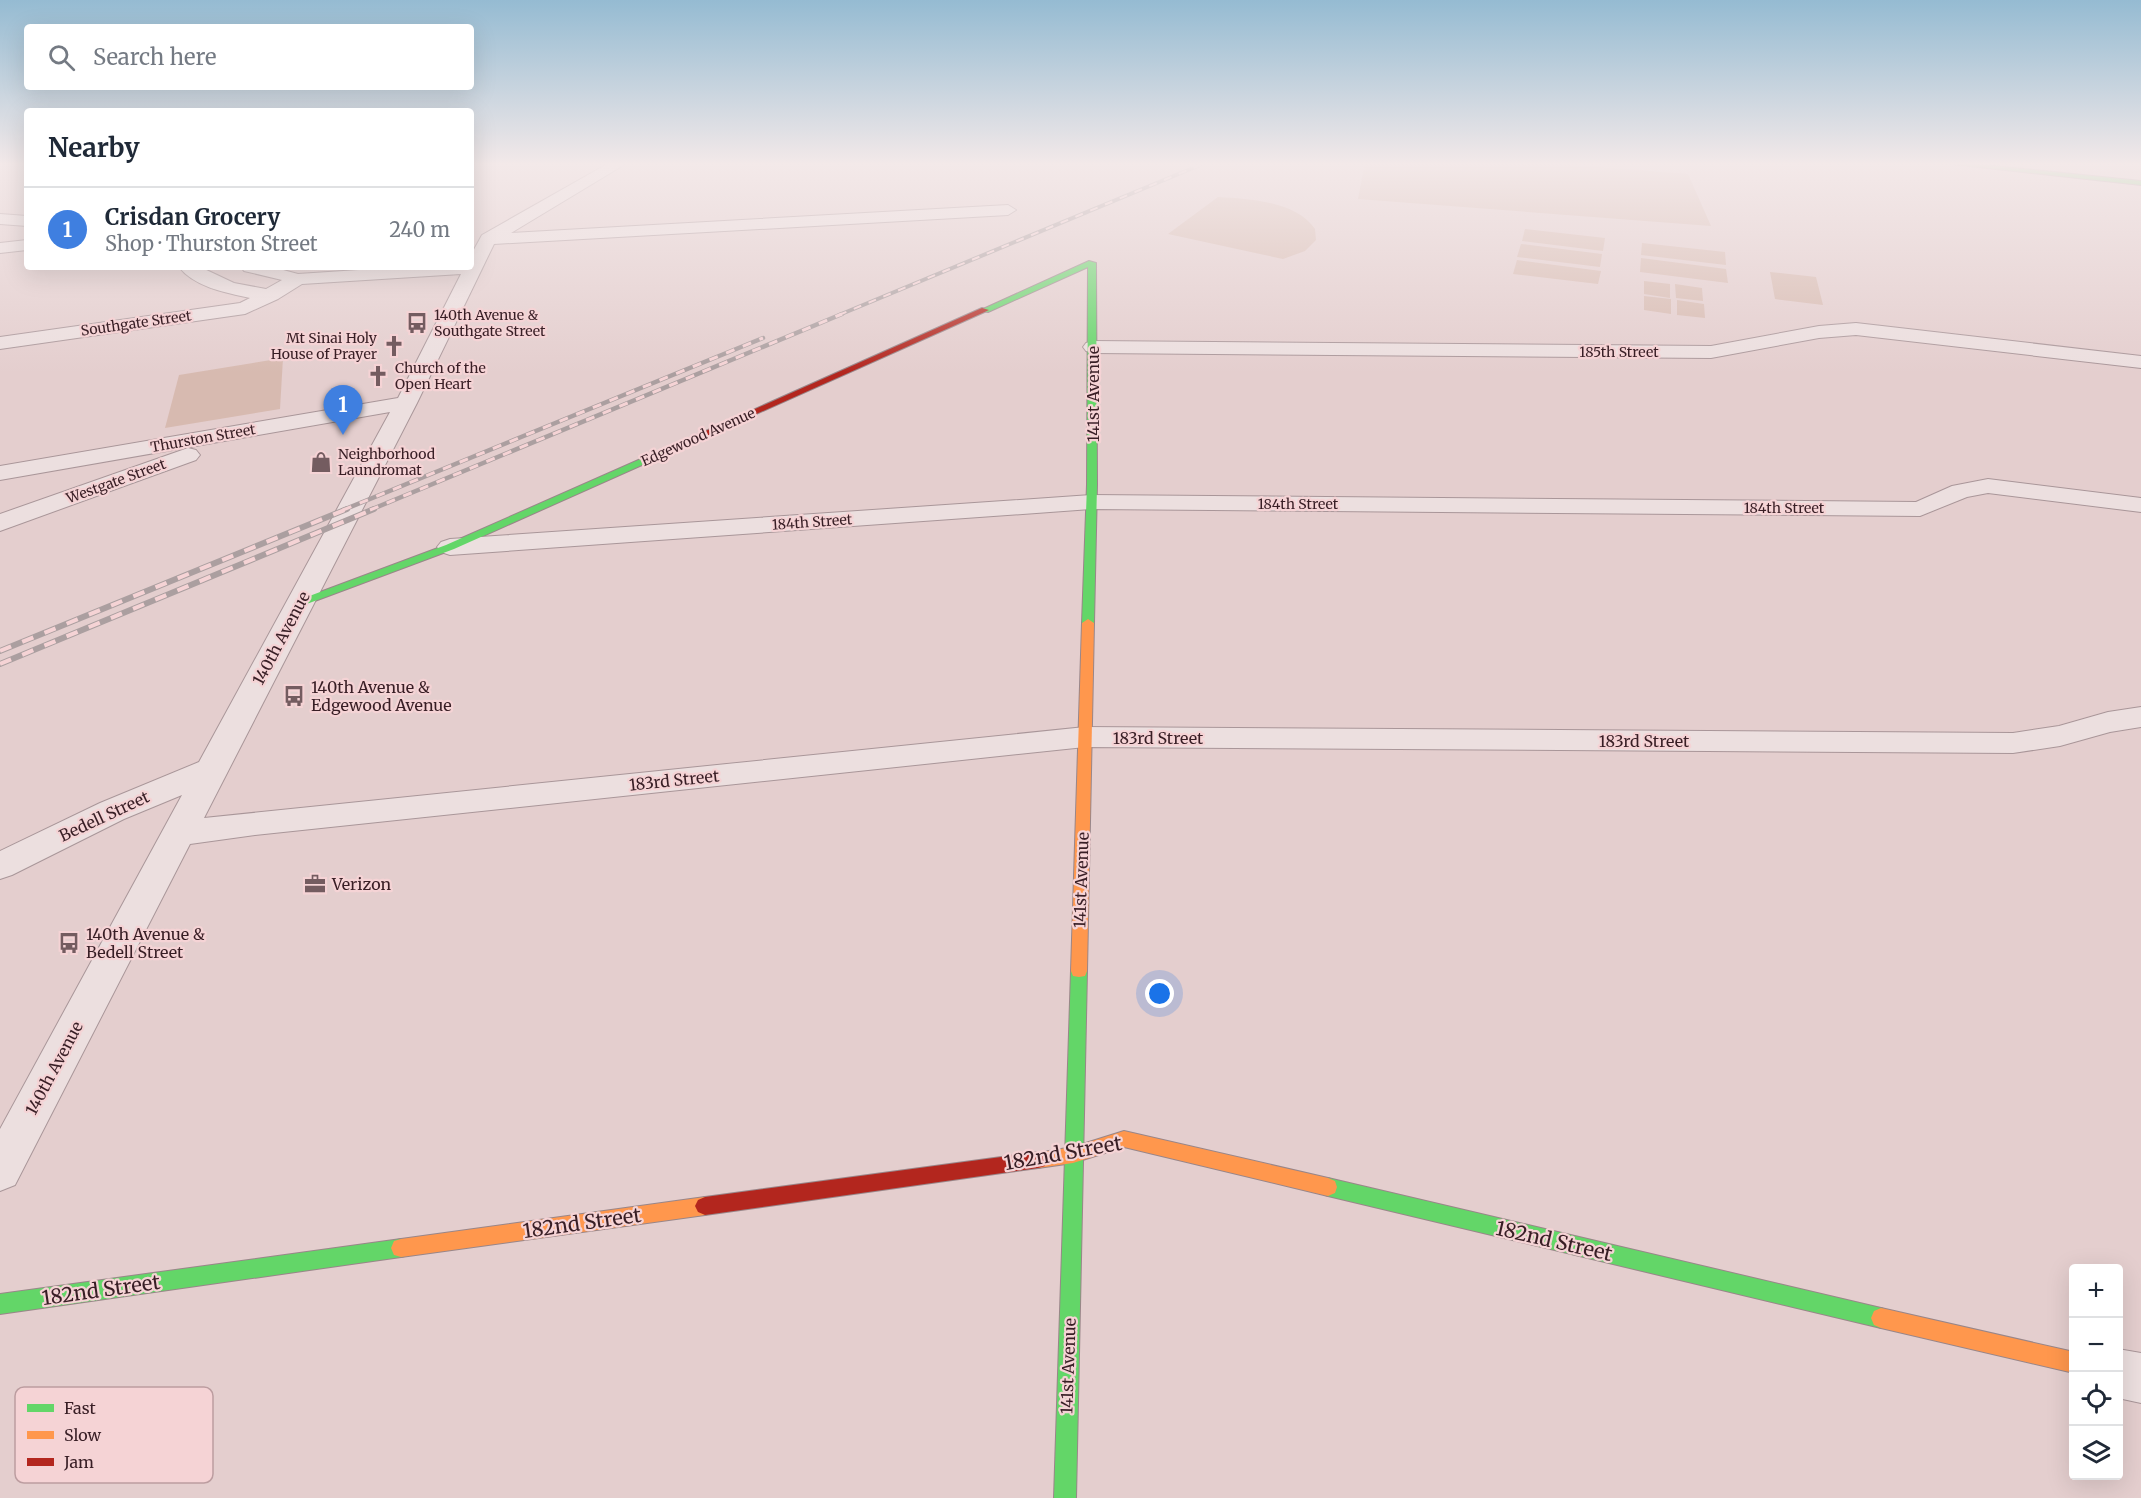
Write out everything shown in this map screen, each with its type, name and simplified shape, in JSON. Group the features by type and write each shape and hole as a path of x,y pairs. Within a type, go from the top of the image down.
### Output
{"street":[{"path":"488,239 499,233"},
{"path":"488,239 597,233"},
{"name":"140th Avenue","path":"474,269 488,239"},
{"path":"0,248 24,245"},
{"name":"141st Avenue","path":"1065,1498 1091,502 1092,263"},
{"name":"Edgewood Avenue","path":"300,603 450,547 1092,263"},
{"path":"192,270 204,279 242,291 269,294"},
{"path":"257,270 299,288"},
{"name":"140th Avenue","path":"0,1171 406,403 474,270"},
{"path":"332,295 471,276"},
{"name":"Southgate Street","path":"0,343 245,308 269,294 299,288 471,276"},
{"name":"185th Street","path":"1093,347 1711,352 1741,350 1814,331 1856,329 2141,362"},
{"name":"Thurston Street","path":"0,473 406,403"},
{"name":"Westgate Street","path":"0,523 266,427"},
{"name":"184th Street","path":"450,547 1091,502 1920,509 1961,491 1988,486 2141,505"},
{"name":"183rd Street","path":"177,834 255,823 1085,737 2013,743 2060,736 2108,722 2141,717"},
{"name":"Bedell Street","path":"0,866 130,802 211,770"},
{"name":"182nd Street","path":"0,1304 1073,1155 1124,1139 2069,1362"},
{"path":"2123,1374 2141,1378"}],"shaded area":[{"path":"1315,233 1316,240 1305,251 1283,259 1168,234"},
{"path":"1524,233 1560,233 1605,238 1603,251 1522,241"},
{"path":"1642,243 1725,252 1726,265 1641,255"},
{"path":"1521,244 1602,254 1600,267 1517,257"},
{"path":"1641,258 1726,269 1728,283 1640,272"},
{"path":"1517,260 1601,271 1598,284 1513,274"},
{"path":"1770,272 1816,277 1823,305 1775,299"},
{"path":"1644,281 1670,284 1670,298 1644,294"},
{"path":"1675,284 1702,288 1703,301 1676,298"},
{"path":"1644,296 1671,299 1671,314 1644,310"},
{"path":"1677,300 1704,304 1705,318 1677,315"},
{"path":"283,358 280,409 165,428 179,375"}],"railway":[{"path":"839,315 1037,233"},
{"path":"370,510 842,314"},
{"path":"343,510 763,338"},
{"path":"0,651 347,509"},
{"path":"0,664 374,509"}],"traffic: fast":[{"path":"985,310 1092,263 1092,485 1088,623"},
{"path":"300,603 450,547 677,446"},
{"path":"1065,1498 1079,971"},
{"path":"1328,1187 1881,1318"},
{"path":"0,1304 401,1248"}],"traffic: slow":[{"path":"1079,971 1088,623"},
{"path":"1038,1160 1073,1155 1124,1139 1328,1187"},
{"path":"401,1248 705,1206"},
{"path":"1881,1318 2069,1362"}],"traffic: jam":[{"path":"677,446 985,310"},
{"path":"705,1206 1038,1160"}],"place":[{"name":"140th Avenue & Southgate Street","path":"417,323"},
{"name":"Mt Sinai Holy House of Prayer","path":"394,346"},
{"name":"Church of the Open Heart","path":"378,376"},
{"name":"Crisdan Grocery","path":"343,435"},
{"name":"Neighborhood Laundromat","path":"321,462"},
{"name":"140th Avenue & Edgewood Avenue","path":"294,696"},
{"name":"Verizon","path":"315,884"},
{"name":"140th Avenue & Bedell Street","path":"69,943"}]}
